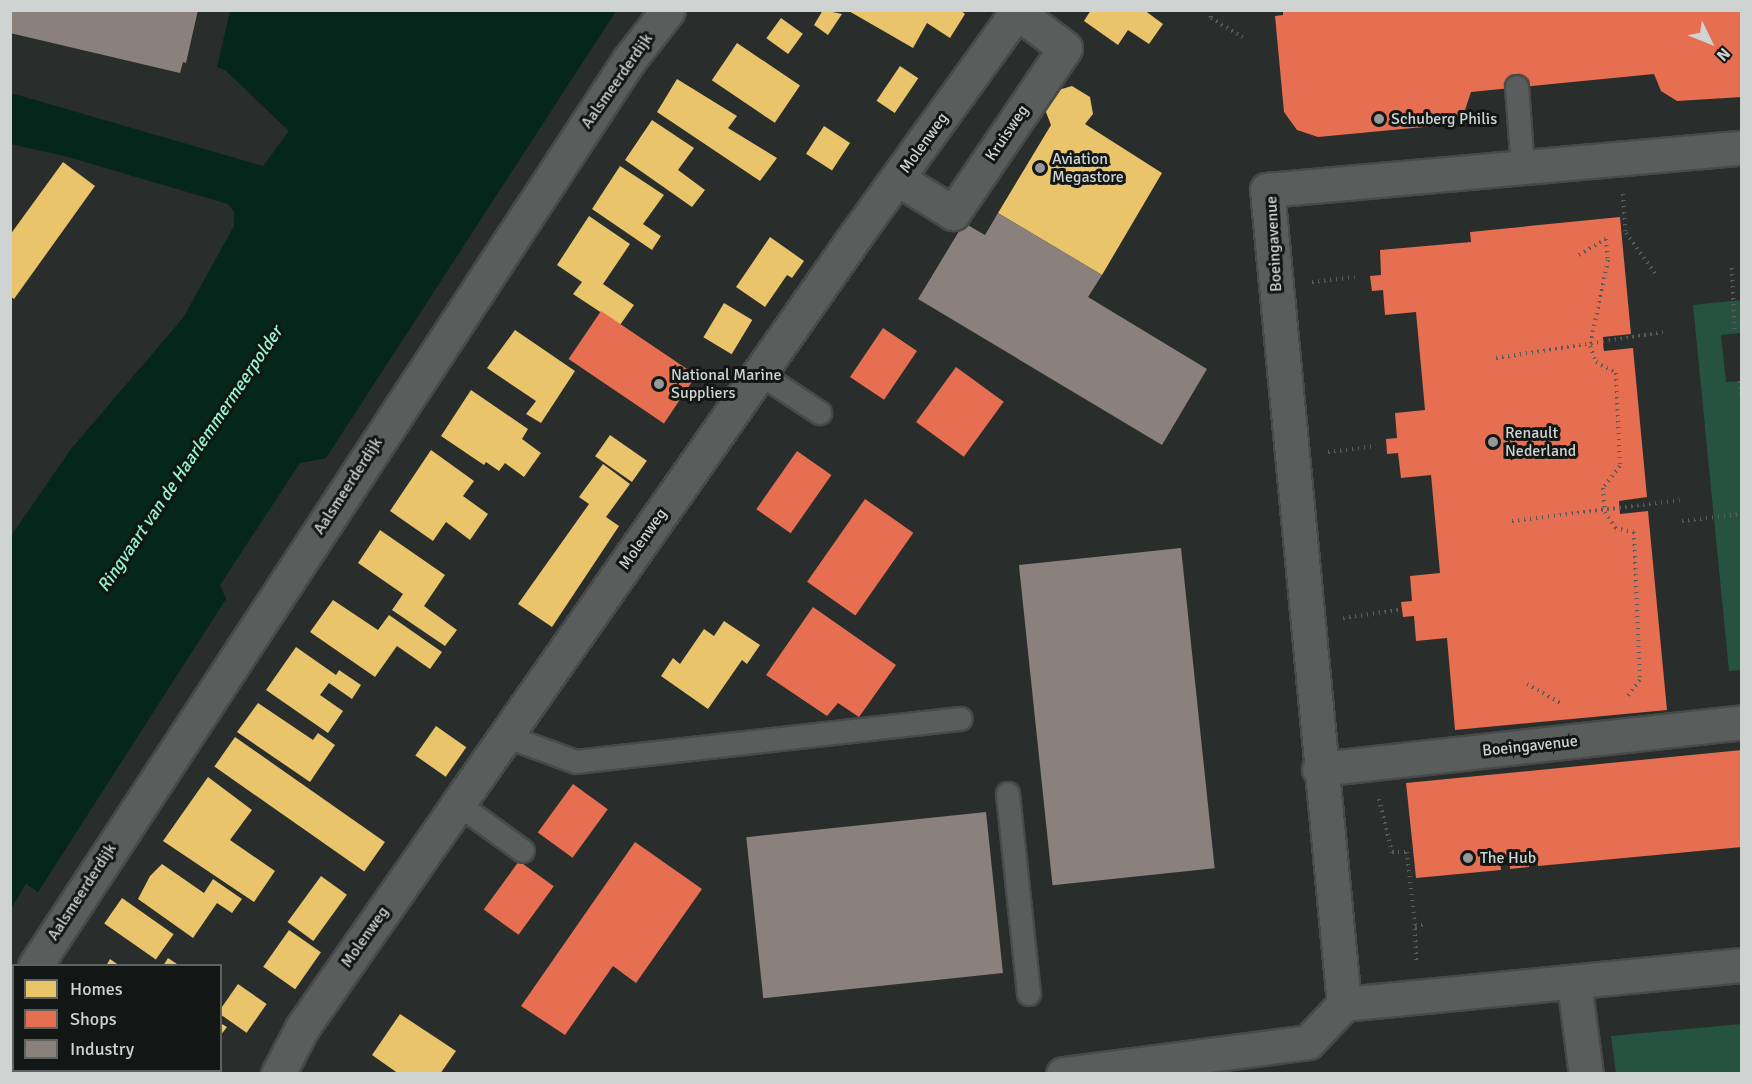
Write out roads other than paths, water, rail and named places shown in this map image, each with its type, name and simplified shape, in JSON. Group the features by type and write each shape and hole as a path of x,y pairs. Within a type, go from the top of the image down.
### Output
{"street":[{"name":"Aalsmeerderdijk","path":"36,964 629,60 668,10"},
{"name":"Molenweg","path":"278,1074 302,1028 759,373 1017,11"},
{"name":"Kruisweg","path":"898,179 953,213 1065,48 1017,11"},
{"name":"Boeingavenue","path":"1344,1004 1319,769 1267,190 1742,148"},
{"name":"Boeingavenue","path":"1319,769 1742,722"},
{"path":"1063,1074 1308,1042 1344,1004 1742,965"},
{"path":"1574,983 1586,1074"}],"lane":[{"path":"1517,87 1523,168"},
{"path":"759,373 820,413"},
{"path":"505,736 576,762 961,719"},
{"path":"1008,794 1029,994"},
{"path":"458,804 523,851"}],"water":[{"name":"Ringvaart van de Haarlemmermeerpolder","path":"230,11 616,11 326,458 300,463 220,585 226,599 38,892 26,884 11,909 11,536 71,449 183,318 234,226 234,212 228,204 68,157 11,144 11,93 263,166 289,131 225,70 217,67"}],"place":[{"name":"Schuberg Philis","path":"1379,119"},
{"name":"Aviation Megastore","path":"1040,168"},
{"name":"National Marine Suppliers","path":"659,384"},
{"name":"Renault Nederland","path":"1493,442"},
{"name":"The Hub","path":"1468,858"}]}
